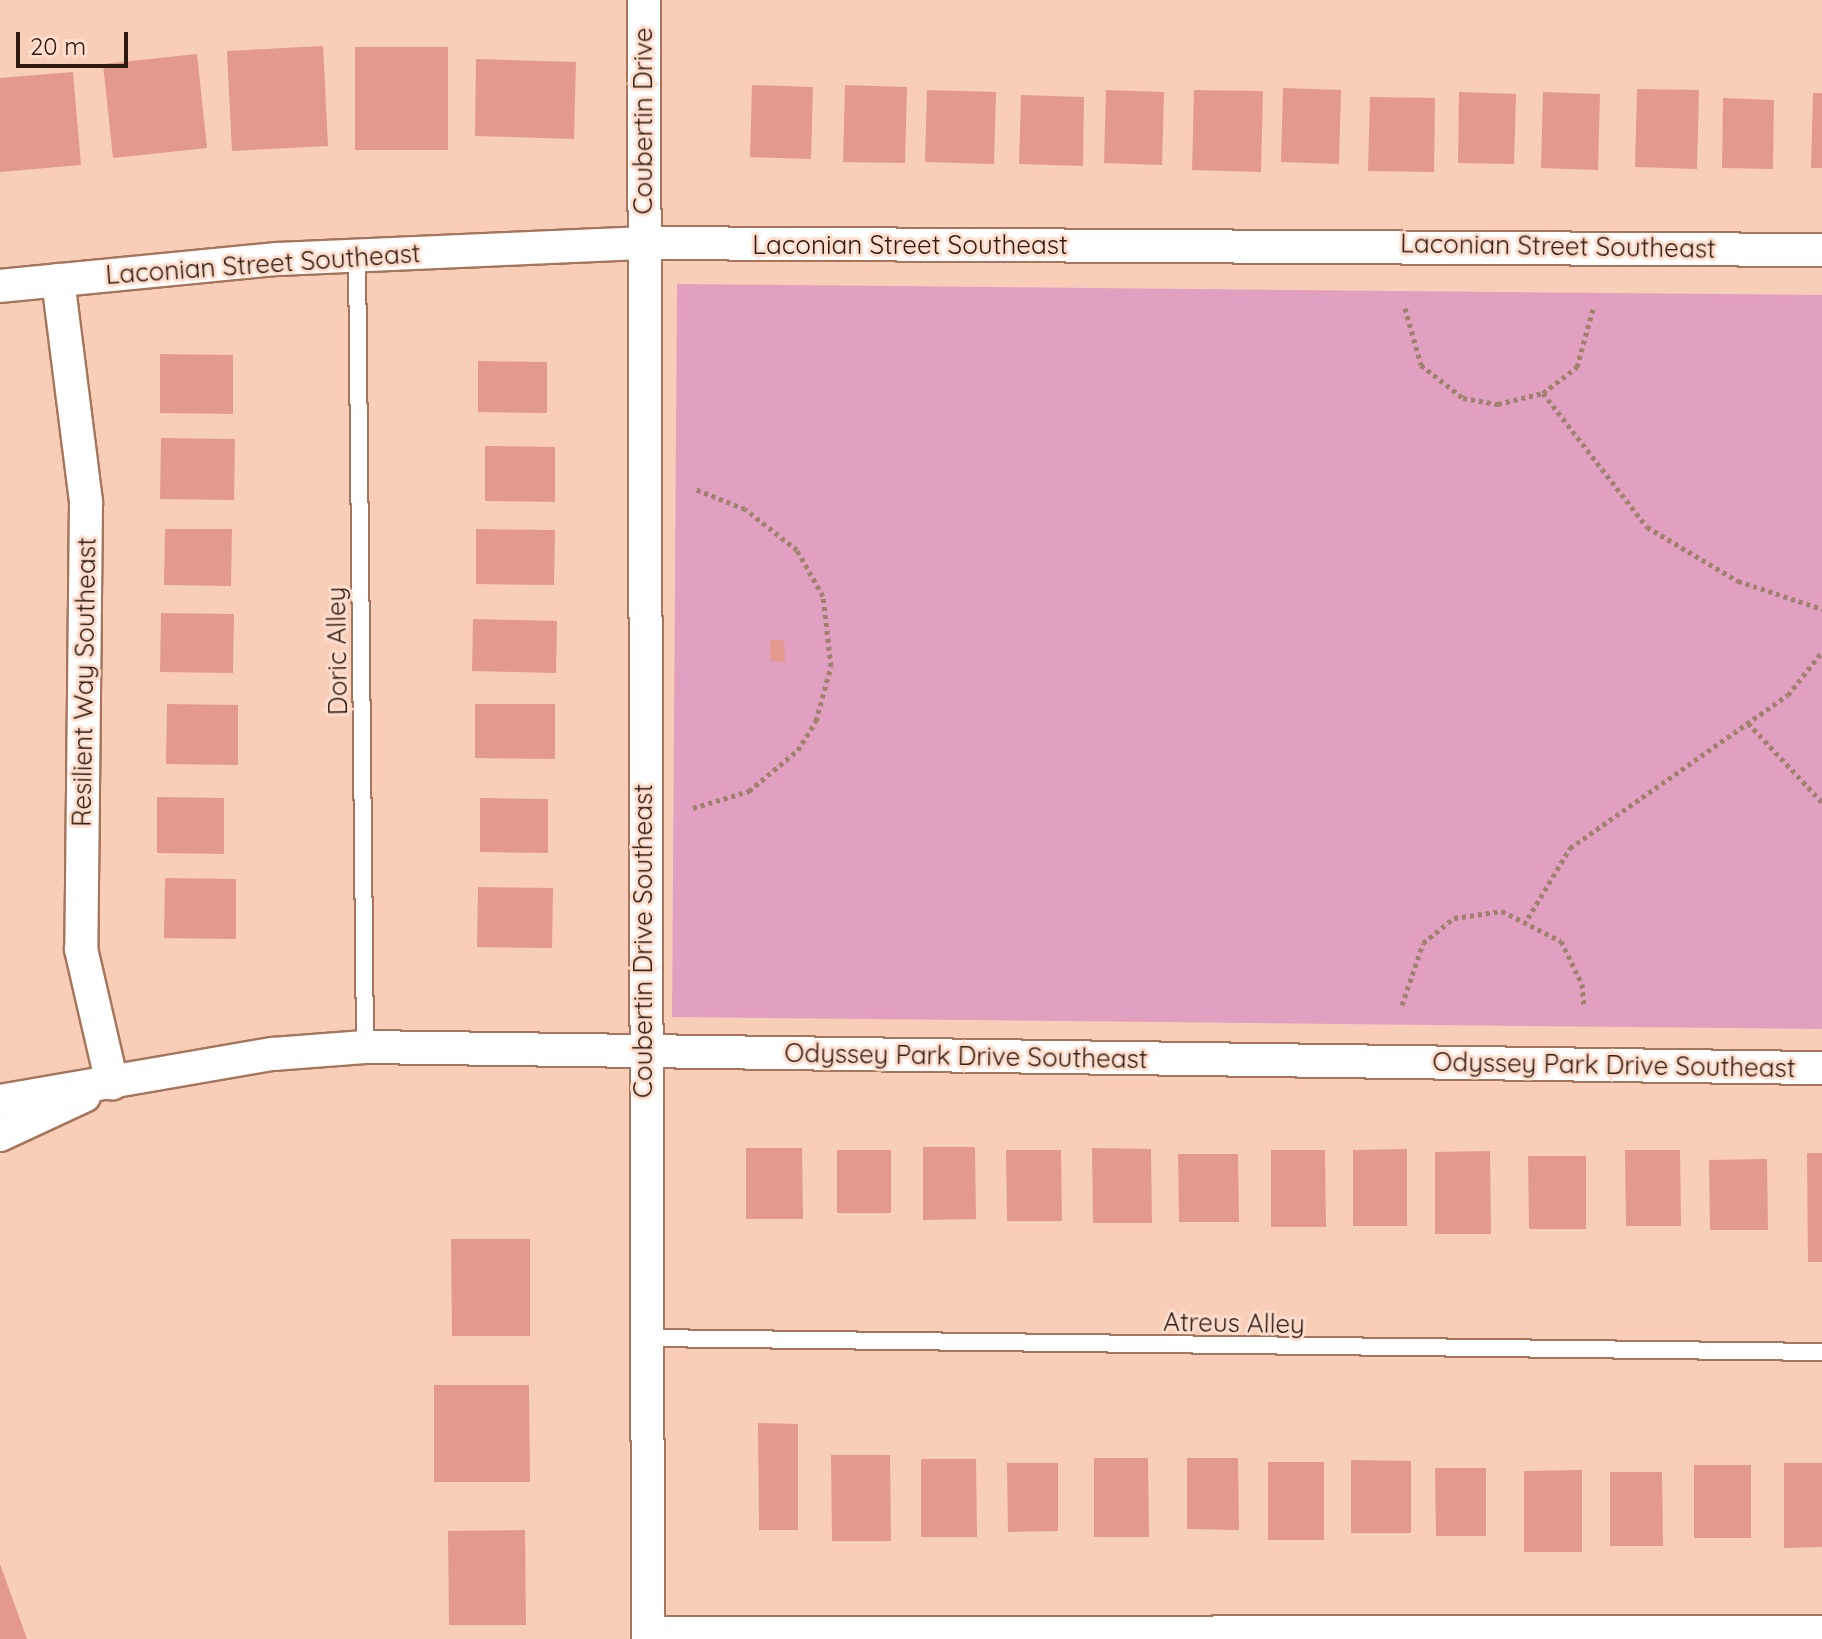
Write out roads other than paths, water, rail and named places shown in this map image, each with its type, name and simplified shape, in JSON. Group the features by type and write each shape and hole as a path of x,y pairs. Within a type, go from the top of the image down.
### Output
{"street":[{"name":"Coubertin Drive","path":"642,243 644,0"},
{"name":"Laconian Street Southeast","path":"0,286 357,254 642,243 1822,250"},
{"name":"Coubertin Drive Southeast","path":"642,243 643,1051 648,1636"},
{"name":"Resilient Way Southeast","path":"58,280 86,502 81,949 112,1083"},
{"name":"Odyssey Park Drive Southeast","path":"0,1101 273,1054 365,1047 1822,1068"},
{"name":"Odyssey Park Drive Southeast","path":"0,1135 112,1083"},
{"path":"648,1636 1822,1632"}],"lane":[{"name":"Doric Alley","path":"357,254 365,1047"},
{"name":"Atreus Alley","path":"645,1338 1822,1352"}]}
